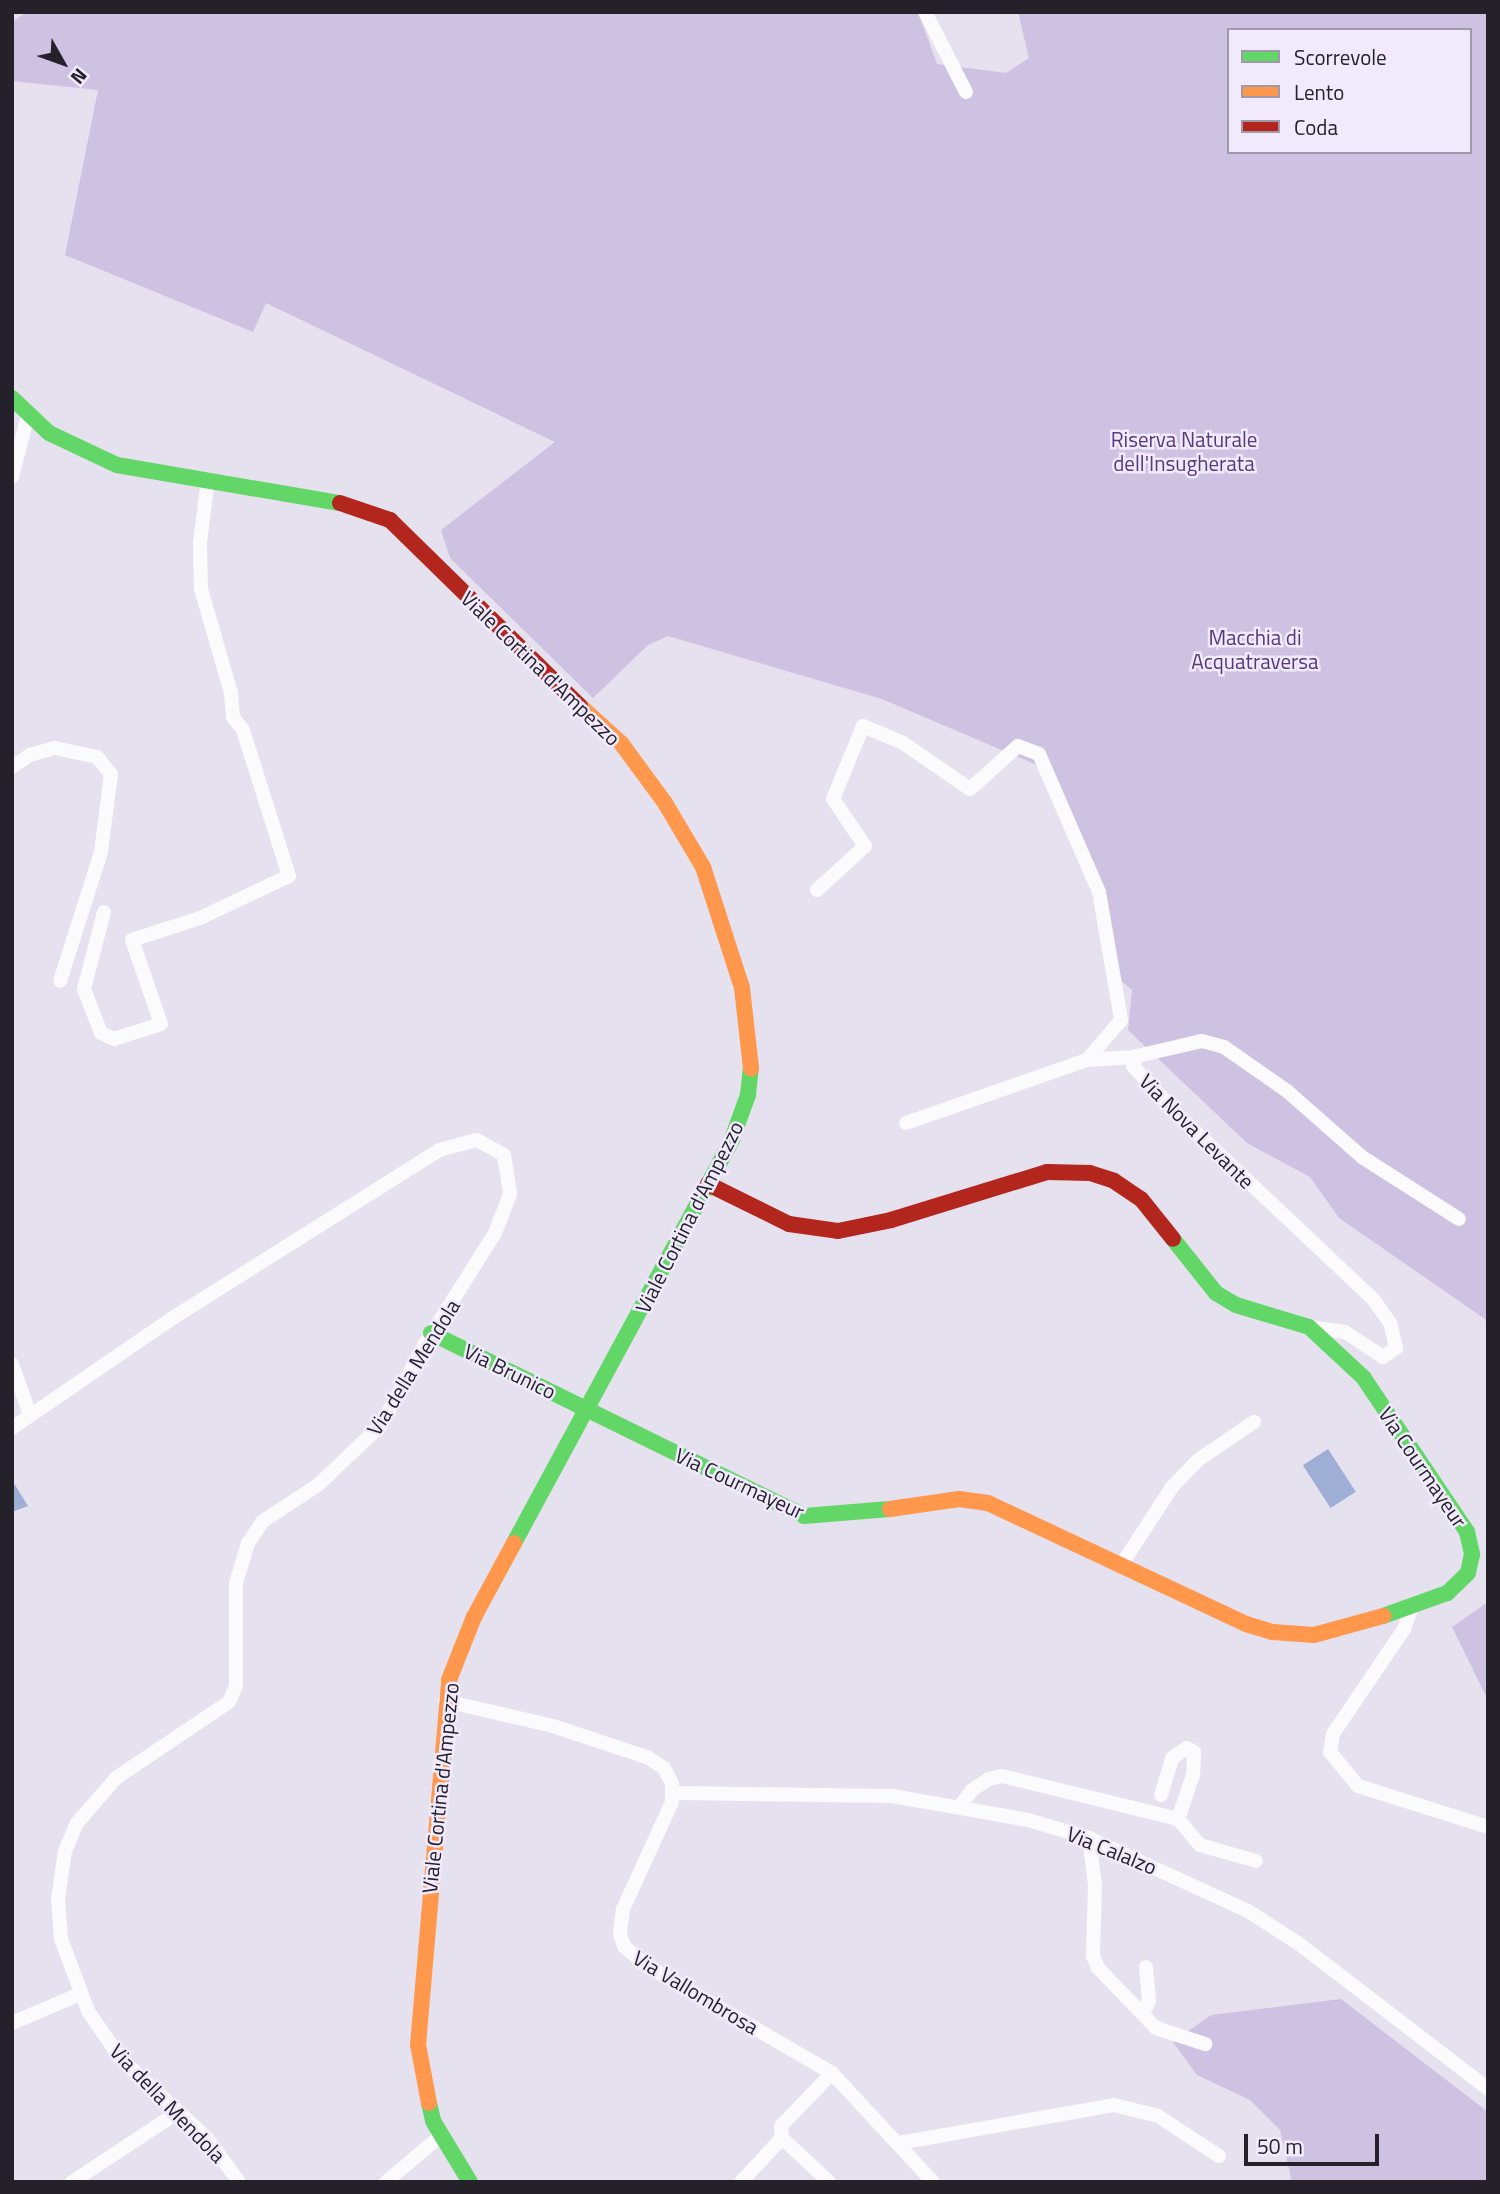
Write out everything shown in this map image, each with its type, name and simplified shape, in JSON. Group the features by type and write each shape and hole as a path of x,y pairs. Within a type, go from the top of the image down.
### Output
{"street":[{"path":"925,12 966,93"},
{"name":"Viale Cortina d'Ampezzo","path":"12,398 28,415 64,442 98,458 360,506 390,520 515,647 605,724 665,803 709,882 737,971 751,1038 746,1102 708,1184 468,1629 445,1701 417,2032 426,2097 439,2137 471,2182"},
{"path":"12,477 28,415"},
{"path":"104,912 83,989 101,1033 114,1039 161,1024 132,940 200,918 289,876 243,730 233,717 231,693 201,589 200,543 208,479"},
{"path":"817,890 865,846 833,799 863,726 903,743 970,789 1018,746 1039,754 1099,892 1121,1020 1087,1060"},
{"path":"12,767 30,755 55,748 97,757 111,774 102,852 61,981"},
{"name":"Via Nova Levante","path":"1309,1327 1345,1332 1383,1357 1396,1348 1390,1323 1373,1299 1181,1117 1133,1066 1135,1057 1202,1041 1224,1047 1287,1091 1362,1157 1459,1219"},
{"path":"906,1123 1087,1060 1135,1057"},
{"name":"Via della Mendola","path":"12,1428 171,1319 439,1150 464,1141 490,1143 508,1163 510,1194 485,1253 431,1333 373,1435 318,1485 263,1521 248,1544 236,1583 236,1686 229,1702 138,1760 104,1790 77,1823 65,1851 58,1899 61,1939 80,1994 121,2059 212,2144 239,2182"},
{"name":"Via Courmayeur","path":"588,1410 804,1516 831,1517 973,1499 1122,1564 1246,1624 1286,1634 1342,1630 1447,1592 1468,1573 1472,1553 1467,1532 1363,1377 1309,1327 1236,1305 1216,1293 1141,1199 1114,1181 1090,1173 1062,1170 1029,1176 891,1220 838,1231 789,1224 708,1184"},
{"name":"Via Brunico","path":"431,1333 588,1410"},
{"path":"12,1364 30,1415"},
{"path":"1122,1564 1172,1487 1198,1460 1254,1422"},
{"path":"1412,1606 1404,1629 1333,1734 1330,1752 1358,1786 1488,1827"},
{"path":"445,1701 553,1726 647,1757 668,1773 673,1793"},
{"path":"1161,1795 1172,1758 1187,1748 1194,1752 1193,1775 1178,1819"},
{"path":"960,1806 981,1784 1002,1776 1178,1819 1200,1845 1256,1861"},
{"name":"Via Calalzo","path":"673,1793 892,1796 960,1806 1089,1838 1248,1911 1298,1944 1488,2089"},
{"name":"Via Vallombrosa","path":"673,1793 623,1909 620,1934 624,1946 643,1964 832,2073 899,2143 926,2179"},
{"path":"1089,1838 1095,1884 1093,1956 1098,1968 1166,2034 1205,2044"},
{"path":"1143,2013 1149,2001 1146,1967"},
{"path":"12,2023 80,1994"},
{"path":"829,2182 782,2138 781,2126 832,2073"},
{"path":"899,2143 1114,2105 1158,2116 1219,2156"},
{"path":"72,2182 178,2112"},
{"path":"386,2182 439,2137"},
{"path":"741,2182 782,2138"}],"green space":[{"name":"Macchia di Acquatraversa","path":"27,12 918,12 937,64 1006,73 1029,58 1018,12 1488,12 1488,1327 1485,1319 1339,1218 1310,1177 1247,1143 1128,1030 1132,990 1113,974 1107,899 1051,771 882,699 668,636 648,645 593,698 450,558 441,530 555,442 266,303 253,332 65,255 98,90 12,81 12,22"},
{"path":"1488,1602 1488,1700 1452,1627"},
{"path":"1341,1999 1488,2112 1488,2182 1292,2182 1280,2130 1250,2100 1197,2075 1173,2042 1211,2015"}],"water":[{"path":"1328,1449 1356,1492 1331,1508 1303,1465"},
{"path":"15,1485 28,1506 12,1512 12,1486"}],"traffic: fast":[{"path":"12,398 49,433 117,465 340,503"},
{"path":"514,1543 732,1139 748,1095 751,1068"},
{"path":"1173,1239 1216,1293 1236,1305 1309,1327 1363,1377 1467,1532 1472,1554 1468,1573 1447,1593 1383,1616"},
{"path":"431,1333 804,1516 890,1509"},
{"path":"429,2103 433,2121 470,2182"}],"traffic: slow":[{"path":"580,706 621,743 665,803 703,867 742,988 751,1068"},
{"path":"890,1509 959,1499 988,1503 1246,1624 1273,1632 1314,1635 1383,1616"},
{"path":"429,2103 418,2045 449,1680 474,1617 514,1543"}],"traffic: jam":[{"path":"340,503 390,520 580,706"},
{"path":"708,1184 789,1224 838,1231 891,1220 1047,1172 1090,1173 1114,1181 1141,1199 1173,1239"}],"park label":[{"name":"Riserva Naturale dell'Insugherata","path":"1184,451"}]}
